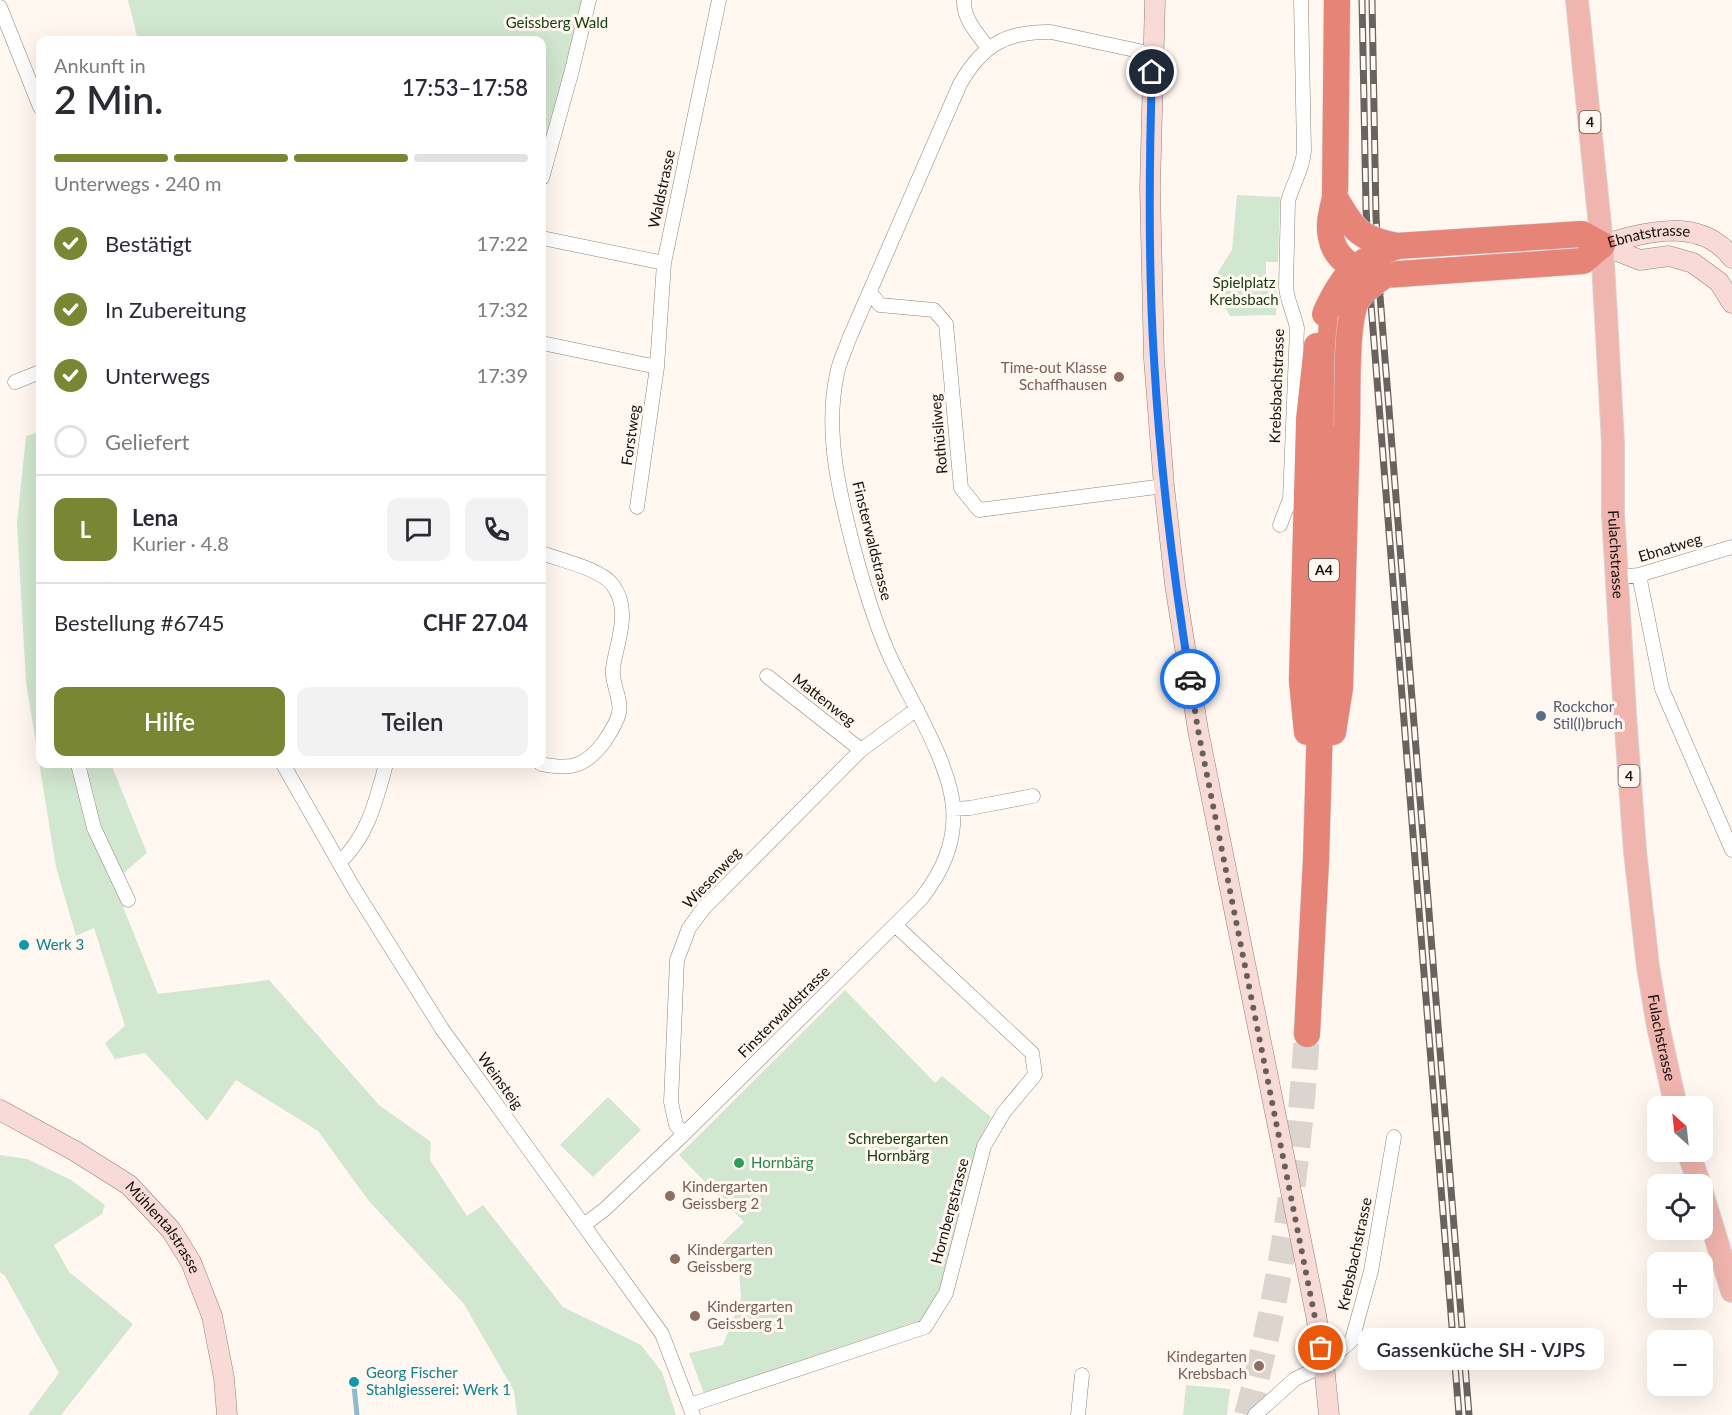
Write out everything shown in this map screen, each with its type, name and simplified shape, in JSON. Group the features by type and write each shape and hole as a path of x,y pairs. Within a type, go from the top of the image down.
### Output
{"highway":[{"path":"1337,0 1335,198 1330,219 1330,237 1342,257 1355,268 1368,274 1385,275 1589,247"},
{"path":"1335,198 1352,227 1358,232 1380,242 1397,246 1589,247"},
{"path":"1317,827 1302,692 1309,419 1313,372 1318,338 1325,314 1340,283 1355,268 1374,255 1397,246"},
{"path":"1317,827 1340,688 1351,321 1358,298 1385,275"},
{"name":"A4","path":"1307,1034 1317,827 1332,313"}],"main road":[{"name":"Fulachstrasse","path":"1577,0 1589,247 1628,576 1625,715 1640,909 1658,1026 1674,1096"},
{"path":"1713,1229 1732,1291"}],"street":[{"path":"546,164 589,0"},
{"name":"Waldstrasse","path":"664,263 719,0"},
{"path":"964,0 963,9 970,23 988,48"},
{"path":"1155,0 1150,255 1154,358 1164,486 1175,584 1198,730 1324,1365 1329,1415"},
{"name":"Krebsbachstrasse","path":"1280,525 1290,499 1294,408 1297,328 1294,313 1287,299 1288,201 1303,165 1304,150 1301,0"},
{"path":"0,7 36,97"},
{"name":"Finsterwaldstrasse","path":"584,1225 605,1209 684,1134 895,926 921,899 936,880 943,866 952,835 954,809 947,778 891,659 865,590 847,521 833,445 837,373 849,339 960,84 969,68 988,48 1011,37 1051,32 1153,54"},
{"name":"Ebnatstrasse","path":"1589,247 1647,232 1668,230 1699,233 1726,249 1732,258"},
{"path":"546,239 664,263"},
{"name":"Ebnatstrasse","path":"1589,247 1640,260 1669,256 1693,263 1719,282 1732,303"},
{"name":"Forstweg","path":"637,507 657,367 664,263"},
{"name":"Rothüsliweg","path":"870,292 880,305 934,310 946,324 961,488 979,510 1164,486"},
{"path":"546,344 657,367"},
{"path":"15,382 36,374"},
{"name":"Ebnatweg","path":"1628,576 1732,546"},
{"path":"546,554 600,574 611,583 618,595 623,613 613,668 619,713 611,732 587,761 570,767 546,765"},
{"path":"1628,576 1662,689 1732,850"},
{"name":"Mattenweg","path":"767,676 861,750"},
{"name":"Wiesenweg","path":"684,1134 675,1125 670,1102 677,960 689,928 704,908 861,750 916,709"},
{"path":"79,768 94,828 128,900"},
{"name":"Weinsteig","path":"285,768 399,964 442,1029 662,1334 691,1410"},
{"path":"339,863 351,852 367,825 375,808 385,768"},
{"path":"954,809 1033,796"},
{"name":"Hornbergstrasse","path":"691,1410 925,1327 946,1293 984,1146 1004,1112 1035,1075 1032,1053 895,926"},
{"name":"Mühlentalstrasse","path":"0,1110 75,1151 129,1185 171,1230 191,1262 212,1316 224,1378 227,1415"},
{"name":"Krebsbachstrasse","path":"1255,1415 1295,1379 1324,1365 1352,1340 1371,1271 1394,1137"},
{"path":"1077,1415 1082,1375"}],"green space":[{"name":"Geissberg Wald","path":"128,0 589,0 546,163 546,36 137,36"},
{"name":"Spielplatz Krebsbach","path":"1237,195 1280,197 1278,262 1266,262 1266,279 1277,280 1276,315 1230,316 1221,300 1218,272 1232,250"},
{"path":"36,433 36,744 26,682 17,523 26,436"},
{"path":"40,768 113,768 147,853 113,882 158,994 269,980 379,1105 431,1142 430,1160 467,1216 483,1205 563,1307 641,1345 662,1372 676,1415 517,1415 514,1391 464,1304 368,1200 318,1131 236,1080 207,1121 145,1053 115,1059 105,1043 125,1026 94,928 76,936 56,867"},
{"name":"Schrebergarten Hornbärg","path":"845,990 935,1083 942,1076 991,1117 978,1145 940,1297 918,1324 704,1394 689,1353 723,1345 741,1298 739,1271 717,1248 744,1222 679,1155"},
{"path":"608,1097 641,1130 593,1177 560,1145"},
{"path":"0,1155 27,1159 71,1180 105,1205 102,1214 54,1245 69,1272 133,1324 61,1415 28,1415 59,1373 5,1276 0,1272"},
{"path":"1186,1385 1230,1389 1227,1415 1183,1415"}],"waterway":[{"path":"354,1386 357,1415"}],"tunnel":[{"path":"1247,1415 1270,1321 1287,1226 1299,1130 1307,1034"}],"railway":[{"path":"1362,0 1366,208 1371,304 1459,1415"},
{"path":"1372,0 1376,216 1380,296 1469,1415"}],"way so far":[{"path":"1190,679 1198,730 1321,1348"}],"place":[{"name":"Time-out Klasse Schaffhausen","path":"1119,377"},
{"name":"Rockchor Stil(l)bruch","path":"1541,716"},
{"name":"Werk 3","path":"24,945"},
{"name":"Hornbärg","path":"739,1163"},
{"name":"Kindergarten Geissberg 2","path":"670,1196"},
{"name":"Kindergarten Geissberg","path":"675,1259"},
{"name":"Kindergarten Geissberg 1","path":"695,1316"},
{"name":"Gassenküche SH - VJPS","path":"1321,1348"},
{"name":"Kindegarten Krebsbach","path":"1259,1366"},
{"name":"Georg Fischer Stahlgiesserei: Werk 1","path":"354,1382"}],"route":[{"path":"1152,72 1150,243 1154,358 1168,525 1190,679"}]}
